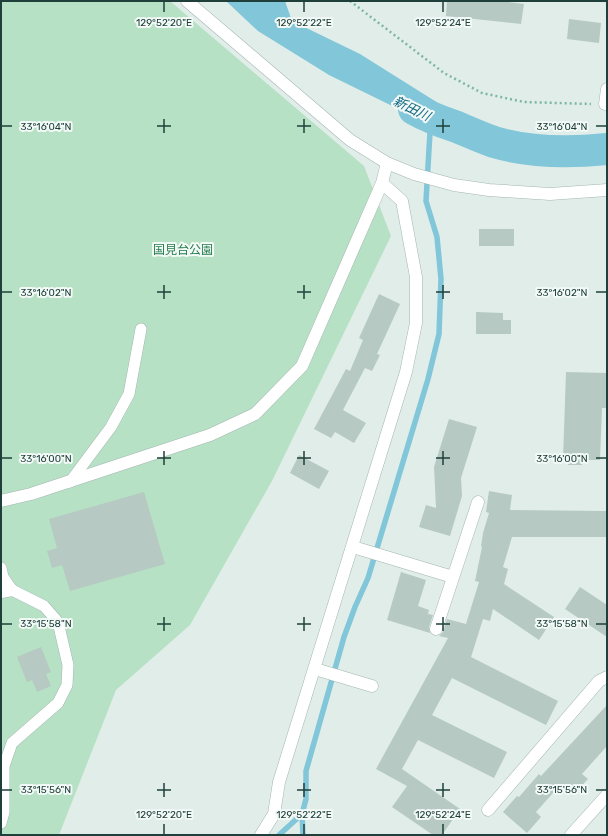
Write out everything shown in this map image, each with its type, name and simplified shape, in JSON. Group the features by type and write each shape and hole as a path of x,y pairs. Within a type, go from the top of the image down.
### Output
{"street":[{"path":"187,1 350,140 387,163 414,174 454,185 489,190 550,194 607,190"},
{"path":"605,104 607,89"},
{"path":"1,501 31,494 70,482 210,435 256,414 302,366 382,182 387,163"},
{"path":"262,835 274,814 279,782 406,372 416,323 416,277 402,201 382,182"},
{"path":"436,629 478,502"},
{"path":"352,547 453,577"},
{"path":"315,669 372,686"},
{"path":"488,810 600,681 607,677"},
{"path":"571,835 607,795"}],"lane":[{"path":"70,482 111,427 129,394 141,329"},
{"path":"1,568 7,591 44,606 58,622 68,666 67,685 58,703 12,743 4,766 4,812 1,823"}],"path":[{"path":"350,1 444,73 482,93 524,102 605,104"}],"green space":[{"name":"国見台公園","path":"1,1 170,1 364,166 391,236 272,481 190,625 116,690 59,835 1,835"}],"water":[{"path":"226,1 285,1 292,21 360,54 454,113 457,126 445,130 427,123 329,75 258,31"}],"building":[{"path":"447,1 499,1 524,4 521,24 446,16"},
{"path":"569,19 601,23 599,43 567,39"},
{"path":"479,229 514,229 514,246 479,246"},
{"path":"379,294 400,304 377,354 380,355 372,371 365,368 343,410 366,423 354,443 335,432 331,438 314,429 346,369 350,371 363,340 359,338"},
{"path":"476,312 503,313 503,320 511,320 511,334 476,334"},
{"path":"566,372 607,373 607,408 602,408 600,460 582,460 582,465 568,465 568,459 563,459"},
{"path":"449,419 477,427 461,478 462,496 450,536 419,527 426,505 436,508 434,467"},
{"path":"299,455 329,471 319,489 290,473"},
{"path":"489,491 512,495 510,510 607,511 607,537 512,537 503,567 508,569 504,584 554,617 539,640 493,609 490,621 483,619 471,657 558,701 546,725 452,678 432,715 507,752 494,778 418,740 402,769 460,809 442,835 433,835 392,807 407,786 376,769 448,638 439,636 443,632 447,619 466,624 479,582 475,581 482,547 483,533 489,513 486,512"},
{"path":"144,492 165,564 70,591 62,565 52,568 47,551 57,548 49,519"},
{"path":"401,572 426,580 418,606 429,610 428,614 433,615 429,627 430,633 387,620"},
{"path":"580,587 607,605 607,637 565,609"},
{"path":"41,647 51,672 46,674 51,686 37,692 32,680 27,682 17,657"},
{"path":"607,705 607,746 582,774 588,779 573,795 561,784 536,812 541,817 527,833 503,812 517,796 519,797 539,774 541,776"}],"waterway":[{"name":"新田川","path":"414,109 485,139 508,146 550,151 607,149"},
{"path":"303,835 302,814 306,799 306,771 344,637 368,578 428,379 439,334 441,279 437,237 426,201 430,132 433,119"},
{"path":"279,835 302,814"}]}
